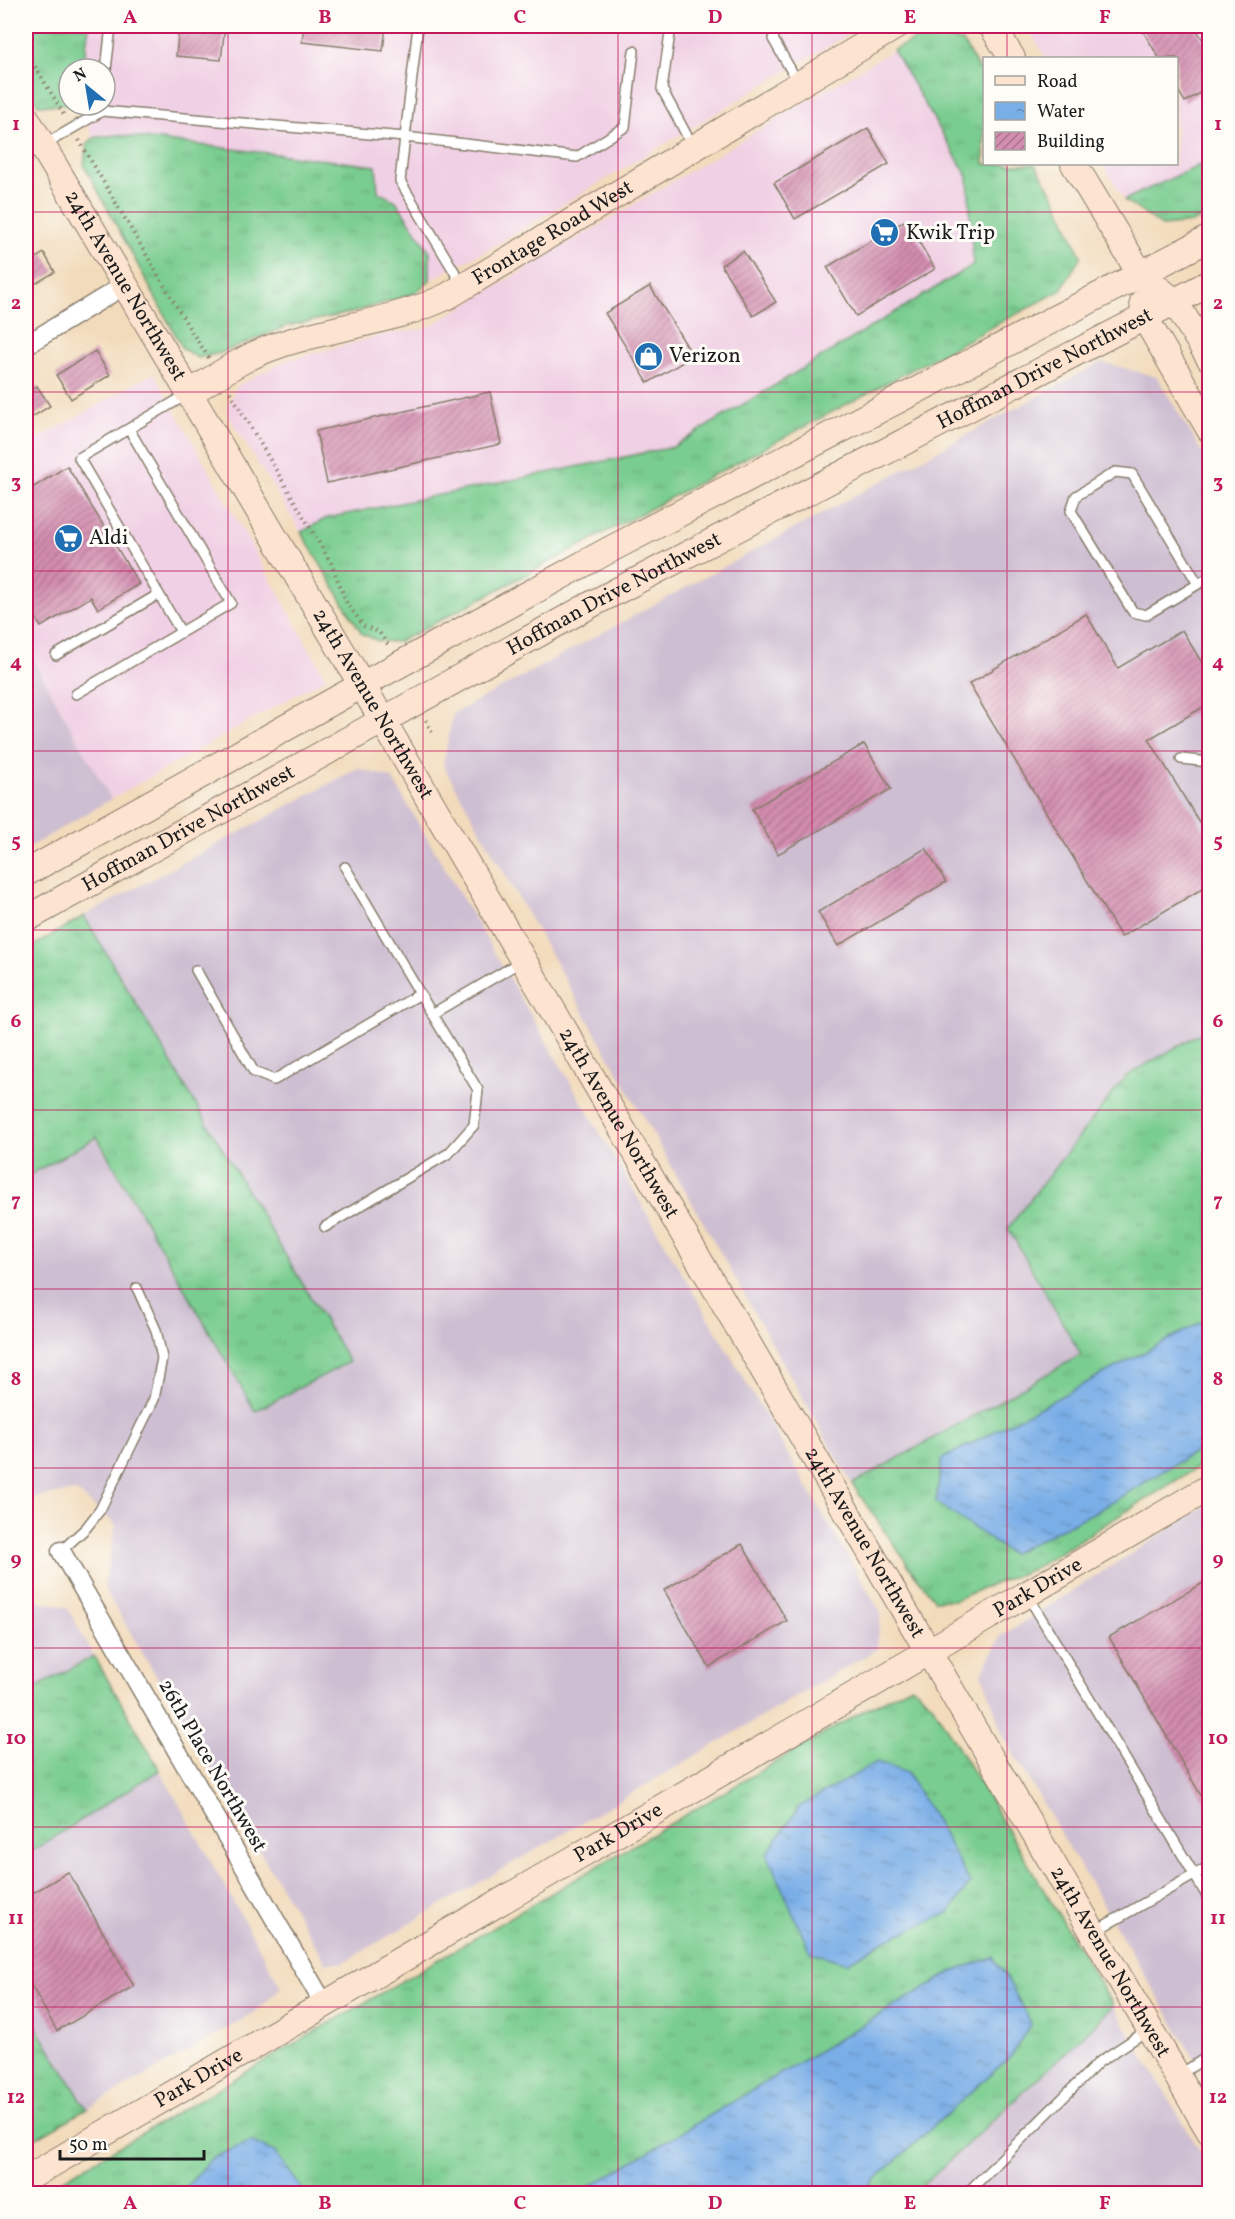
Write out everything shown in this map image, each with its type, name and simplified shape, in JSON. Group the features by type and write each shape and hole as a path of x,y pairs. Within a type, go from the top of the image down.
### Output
{"street":[{"name":"Frontage Road West","path":"190,393 242,360 261,351 281,344 399,316 432,304 896,26"},
{"path":"992,26 1011,57"},
{"name":"24th Avenue Northwest","path":"26,118 363,685 1209,2132"},
{"path":"1075,165 1140,275 1175,302 1209,359"},
{"name":"Hoffman Drive Northwest","path":"26,873 609,550 1209,238"},
{"path":"1140,275 1145,318 1209,430"},
{"name":"Hoffman Drive Northwest","path":"26,919 592,604 1209,283"},
{"path":"26,345 125,285"},
{"name":"Park Drive","path":"26,2179 1209,1487"},
{"name":"26th Place Northwest","path":"61,1551 324,2004"}],"lane":[{"path":"107,57 111,26"},
{"path":"418,26 400,182 463,287"},
{"path":"671,26 662,89 694,148"},
{"path":"782,26 776,29 773,39 800,84"},
{"path":"117,109 405,137 577,157 625,127 634,51"},
{"path":"42,146 88,117"},
{"path":"181,632 79,458 190,393"},
{"path":"76,694 231,603 129,429"},
{"path":"1198,584 1132,474 1115,472 1076,496 1071,511 1133,612 1146,615 1198,584 1209,577"},
{"path":"56,655 159,594"},
{"path":"1181,759 1209,762"},
{"path":"325,1227 449,1153 474,1125 478,1090 345,867"},
{"path":"432,1014 524,960"},
{"path":"196,970 254,1072 273,1080 420,994"},
{"path":"61,1551 86,1528 100,1510 153,1399 162,1358 156,1330 137,1288"},
{"path":"1027,1594 1209,1902"},
{"path":"1093,1932 1209,1866"},
{"path":"966,2193 1099,2062 1150,2029"},
{"path":"1177,2077 1209,2055"}],"shaded area":[{"path":"89,26 862,26 490,248 430,280 430,252 117,135 93,138 84,117 117,117 117,57 85,57"},
{"path":"1027,26 1209,26 1209,161 1124,200 1104,165 1178,165 1178,57 1045,57"},
{"path":"893,50 968,177 973,265 673,447 327,518 301,532 229,417 228,405 237,386 285,361 386,334 425,329"},
{"path":"1101,362 1157,377 1209,464 1209,1028 1126,1076 1008,1228 1081,1355 852,1484 443,765 453,714"},
{"path":"154,373 326,678 111,799 26,648 26,446"},
{"path":"26,648 111,799 26,849"},
{"path":"358,768 392,778 881,1613 877,1649 343,1963 326,1963 104,1588 116,1525 76,1491 26,1501 26,1177 96,1137 255,1410 348,1362 84,916"},
{"path":"1209,1504 1209,2083 1003,1736 982,1673 1001,1636"},
{"path":"26,1593 30,1599 67,1607 94,1656 26,1693"},
{"path":"160,1770 281,1987 256,2012 87,2109 26,2010 26,1855"},
{"path":"1113,2005 1209,2166 1209,2193 915,2194 1104,2016"}],"green space":[{"path":"26,26 89,26 85,57 57,57 57,105 38,105 26,84"},
{"path":"928,33 963,42 983,76 983,165 1036,165 1055,197 1081,257 1060,291 399,642 378,641 362,634 301,532 327,518 673,447 973,265 968,177 893,50"},
{"path":"117,135 376,166 378,192 396,201 430,252 430,280 415,293 355,312 287,326 221,353 198,358 183,349 84,165 86,148 91,140"},
{"path":"1209,161 1209,214 1192,223 1162,226 1124,200"},
{"path":"84,916 349,1362 255,1411 97,1137 26,1177 26,950"},
{"path":"1209,1028 1209,1460 1035,1568 954,1600 935,1600 852,1484 1081,1355 1008,1228 1126,1076"},
{"path":"94,1656 160,1770 26,1855 26,1693"},
{"path":"912,1686 932,1704 1113,2005 915,2193 38,2194 861,1712"},
{"path":"26,2010 87,2109 26,2144"}],"water":[{"path":"1209,1318 1209,1443 1101,1509 1011,1554 936,1502 942,1459"},
{"path":"877,1762 907,1773 970,1883 949,1913 886,1940 847,1963 810,1952 767,1854 799,1807"},
{"path":"993,1957 1031,2023 1012,2055 860,2193 579,2193 952,1972"},
{"path":"251,2141 275,2152 305,2193 181,2193 212,2158"}],"building":[{"path":"179,26 225,26 221,60 176,56"},
{"path":"304,26 386,26 383,51 302,42"},
{"path":"1140,26 1194,26 1210,51 1210,87 1185,102 1178,90 1178,57 1158,57"},
{"path":"868,128 889,164 795,219 774,183"},
{"path":"906,220 935,269 856,316 827,267"},
{"path":"743,251 776,302 753,316 721,265"},
{"path":"44,253 55,272 26,289 26,264"},
{"path":"650,286 693,356 648,383 605,313"},
{"path":"95,351 110,375 71,399 56,375"},
{"path":"37,386 50,406 26,421 26,393"},
{"path":"490,392 501,444 327,483 316,431"},
{"name":"Aldi","path":"67,466 139,584 98,609 91,597 41,627 26,601 26,492"},
{"path":"1086,614 1118,668 1182,630 1210,676 1210,703 1149,739 1210,840 1210,884 1121,937 969,684"},
{"path":"864,744 891,789 778,854 752,809"},
{"path":"926,848 946,882 838,946 818,912"},
{"path":"742,1544 787,1621 709,1667 664,1590"},
{"path":"1210,1579 1210,1811 1109,1637"},
{"path":"68,1872 134,1986 57,2031 26,1976 26,1897"}],"place":[{"name":"Kwik Trip","path":"885,233"},
{"name":"Verizon","path":"648,356"},
{"name":"Aldi","path":"68,538"}]}
